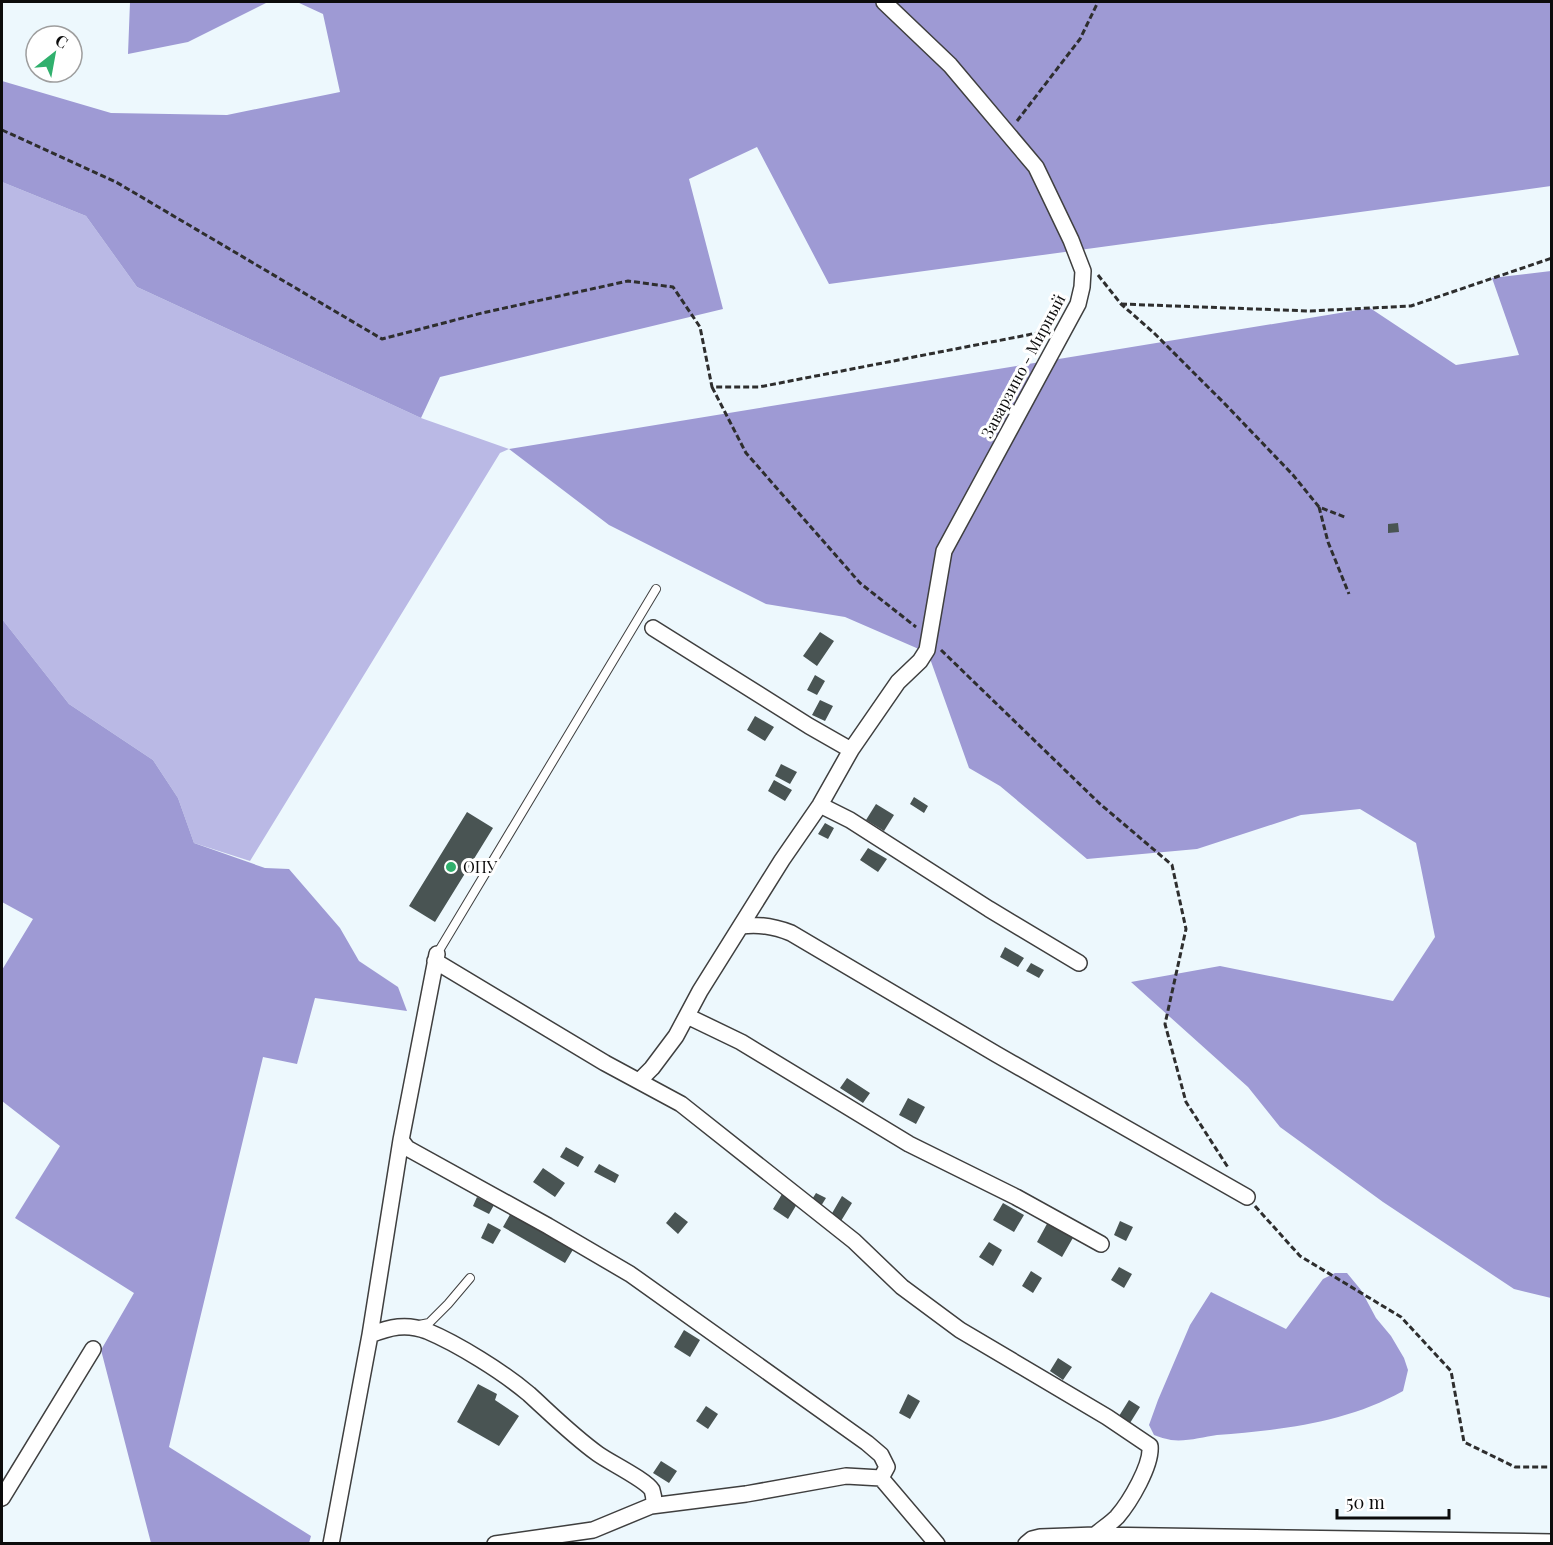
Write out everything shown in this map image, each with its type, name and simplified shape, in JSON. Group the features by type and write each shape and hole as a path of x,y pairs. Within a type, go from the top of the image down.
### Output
{"street":[{"name":"Заварзино - Мирный","path":"639,1081 676,1036 700,991 820,805 851,750 898,682 927,650 944,551 1078,304 1082,287 1083,271 1071,240 1036,167 950,65 884,2"},
{"path":"653,627 851,750"},
{"path":"820,805 850,820 1079,963"},
{"path":"741,926 760,924 791,933 1247,1197"},
{"path":"331,1544 370,1335 401,1140 436,957 605,1063 681,1104 854,1240 902,1287 960,1330 1107,1417 1150,1446 1149,1460 1133,1493 1117,1517 1095,1535"},
{"path":"687,1016 741,1042 909,1144 1016,1197 1101,1244"},
{"path":"401,1140 407,1148 630,1274 867,1443 886,1462 886,1472 881,1478"},
{"path":"370,1335 389,1327 410,1327 426,1331 453,1344 527,1393 561,1425 651,1490 654,1503 651,1506"},
{"path":"2,1498 93,1349"},
{"path":"495,1544 593,1530 651,1506 746,1494 846,1476 881,1478 936,1544"},
{"path":"1026,1544 1040,1537 1095,1535 1551,1542"}],"lane":[{"path":"436,957 656,589"},
{"path":"410,1327 429,1323 470,1278"}],"path":[{"path":"1007,133 1080,39 1098,2"},
{"path":"2,130 116,182 382,339 482,313 628,281 673,287 700,327 712,387 746,453 860,583 928,637 1099,803 1172,865 1186,929 1165,1024 1186,1102 1247,1197 1300,1256 1401,1317 1451,1371 1464,1442 1515,1467 1551,1467"},
{"path":"1121,304 1310,310 1411,306 1551,258"},
{"path":"1092,268 1121,304 1154,333 1224,403 1293,475 1319,507 1328,542 1348,594"},
{"path":"712,387 759,387 1065,328"},
{"path":"1319,507 1347,518"}],"shaded area":[{"path":"130,2 268,2 188,42 128,54"},
{"path":"297,2 1551,2 1551,186 829,284 757,147 689,179 723,309 440,377 421,418 137,287 86,216 2,182 2,81 111,113 227,115 340,92 323,14"},
{"path":"2,182 86,216 137,287 421,418 509,449 500,453 250,861 194,843 178,798 153,760 69,704 2,619"},
{"path":"1551,271 1551,1298 1514,1289 1383,1202 1280,1127 1248,1087 1131,982 1220,966 1393,1001 1435,937 1416,843 1360,809 1301,815 1197,849 1087,859 1000,786 969,768 928,653 845,617 766,604 609,525 509,449 1370,308 1456,365 1519,355 1492,278"},
{"path":"2,619 69,704 153,760 178,798 194,843 265,868 289,869 340,928 359,961 398,987 407,1011 315,998 297,1064 263,1057 169,1447 311,1536 309,1543 151,1543 101,1350 134,1293 15,1218 60,1146 2,1101 2,970 33,919 2,902"},
{"path":"1335,1273 1347,1273 1361,1290 1376,1318 1391,1336 1404,1358 1408,1370 1403,1391 1359,1411 1313,1423 1183,1440 1171,1440 1154,1435 1149,1425 1158,1400 1190,1325 1211,1292 1286,1329 1323,1279"}],"building":[{"path":"1398,523 1399,532 1388,533 1388,524"},
{"path":"820,632 834,641 817,666 803,656"},
{"path":"815,675 825,681 817,695 807,690"},
{"path":"820,700 833,706 825,721 812,715"},
{"path":"755,716 774,727 765,741 747,730"},
{"path":"781,764 797,772 790,784 775,776"},
{"path":"774,780 792,790 785,801 768,791"},
{"path":"914,797 928,806 924,813 910,804"},
{"path":"876,804 894,815 884,831 866,820"},
{"name":"ОПУ","path":"467,812 493,828 435,922 409,906"},
{"path":"825,823 834,828 828,839 818,834"},
{"path":"868,848 887,859 878,872 860,860"},
{"path":"1005,947 1024,958 1018,967 1000,957"},
{"path":"1031,963 1044,970 1039,978 1026,971"},
{"path":"847,1078 870,1093 863,1103 840,1088"},
{"path":"908,1098 925,1107 916,1124 899,1115"},
{"path":"566,1147 584,1157 578,1167 560,1157"},
{"path":"599,1164 619,1175 615,1183 594,1172"},
{"path":"543,1168 565,1183 555,1197 533,1182"},
{"path":"816,1193 826,1198 821,1206 811,1201"},
{"path":"782,1194 797,1204 788,1219 773,1209"},
{"path":"842,1196 852,1203 841,1221 831,1215"},
{"path":"477,1197 494,1205 489,1214 473,1206"},
{"path":"1003,1203 1024,1215 1014,1232 993,1220"},
{"path":"512,1211 574,1248 565,1263 503,1227"},
{"path":"675,1212 688,1222 678,1234 666,1223"},
{"path":"1120,1221 1133,1227 1126,1241 1114,1235"},
{"path":"1048,1222 1074,1236 1062,1257 1037,1242"},
{"path":"488,1223 501,1230 493,1244 481,1238"},
{"path":"989,1242 1002,1250 993,1266 979,1257"},
{"path":"1119,1267 1132,1274 1124,1288 1111,1280"},
{"path":"1031,1271 1042,1278 1033,1293 1022,1286"},
{"path":"684,1330 700,1340 690,1357 674,1347"},
{"path":"1058,1358 1072,1367 1063,1380 1050,1371"},
{"path":"478,1384 497,1394 495,1400 519,1416 499,1446 457,1422"},
{"path":"908,1394 920,1401 910,1419 899,1413"},
{"path":"1129,1400 1140,1407 1130,1423 1119,1416"},
{"path":"706,1406 718,1414 708,1429 696,1421"},
{"path":"661,1461 677,1471 669,1483 653,1473"}],"place":[{"name":"ОПУ","path":"451,867"}]}
